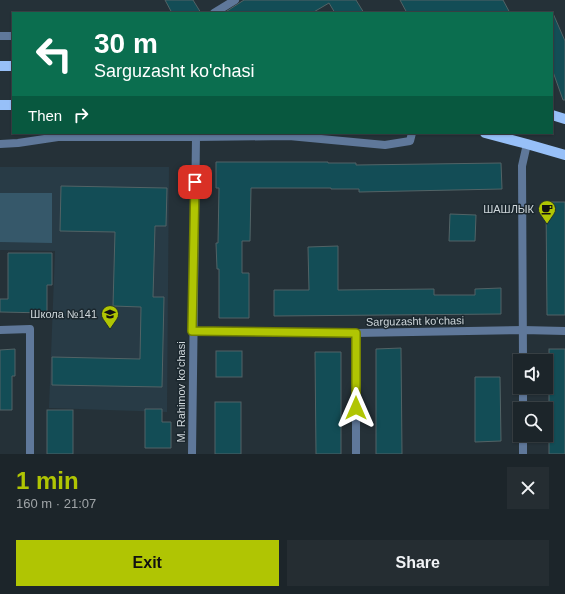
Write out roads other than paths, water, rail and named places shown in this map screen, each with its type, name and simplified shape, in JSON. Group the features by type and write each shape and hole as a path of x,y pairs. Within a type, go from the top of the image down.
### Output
{"main road":[{"path":"0,66 12,66"},
{"path":"0,105 12,105"},
{"path":"553,115 565,119"},
{"path":"489,134 565,155"}],"street":[{"path":"216,12 235,0"},
{"path":"0,36 12,36"},
{"path":"0,144 18,144 58,137 289,136 384,145 410,141 412,134"},
{"name":"M. Rahimov ko'chasi","path":"192,454 192,331 196,137"},
{"path":"523,354 522,166 527,144"},
{"path":"0,330 30,329 30,454"},
{"name":"Sarguzasht ko'chasi","path":"192,331 356,333 523,330 565,331"},
{"path":"356,333 356,454"},
{"path":"523,442 523,454"}],"place":[{"name":"ШАШЛЫК","path":"547,224"},
{"name":"Школа №141","path":"110,329"}]}
